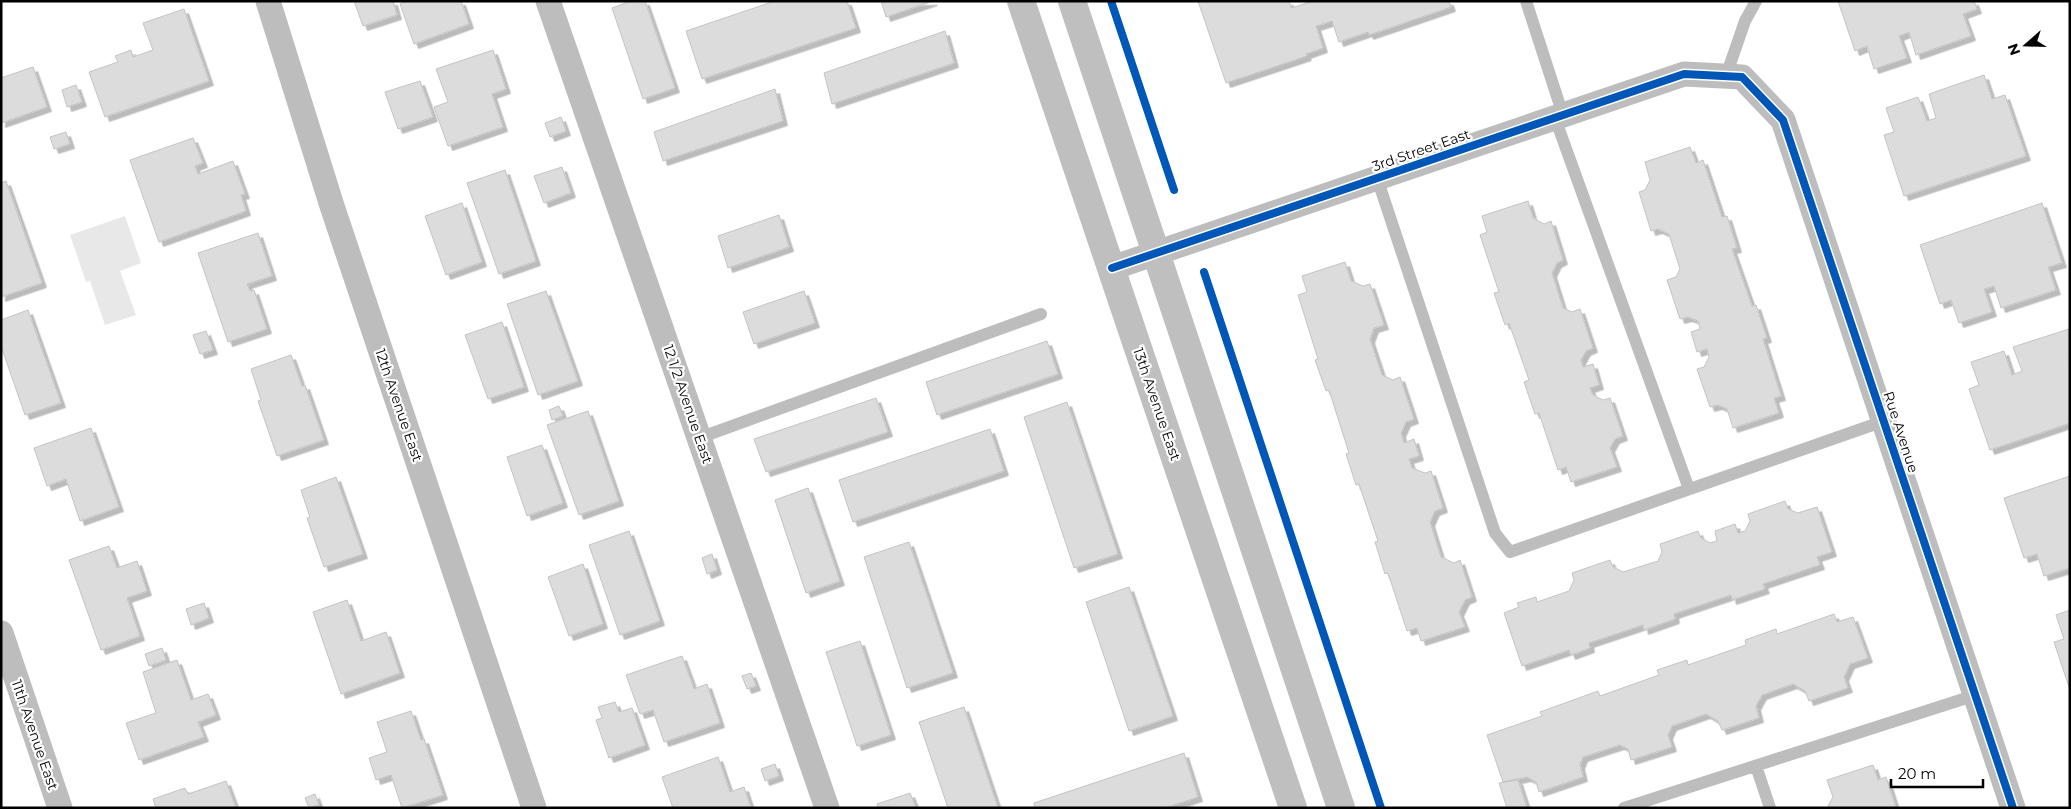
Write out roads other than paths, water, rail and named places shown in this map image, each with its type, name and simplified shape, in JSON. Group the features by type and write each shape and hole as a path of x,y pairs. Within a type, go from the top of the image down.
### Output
{"main road":[{"name":"13th Avenue East","path":"1021,1 1293,808"},
{"path":"1072,1 1341,808"}],"street":[{"name":"12th Avenue East","path":"268,1 335,216 534,808"},
{"name":"12 1/2 Avenue East","path":"548,1 827,808"},
{"name":"3rd Street East","path":"1112,268 1684,74 1734,77"},
{"name":"Rue Avenue","path":"1734,77 1783,120 2013,808"},
{"name":"11th Avenue East","path":"1,633 60,808"}],"lane":[{"path":"1526,1 1559,116 1689,489"},
{"path":"1734,77 1745,21 1756,1"},
{"path":"1377,178 1495,533 1510,552 1884,421"},
{"path":"700,438 1041,314"},
{"path":"1624,808 1976,695"},
{"path":"1756,766 1770,808"}]}
